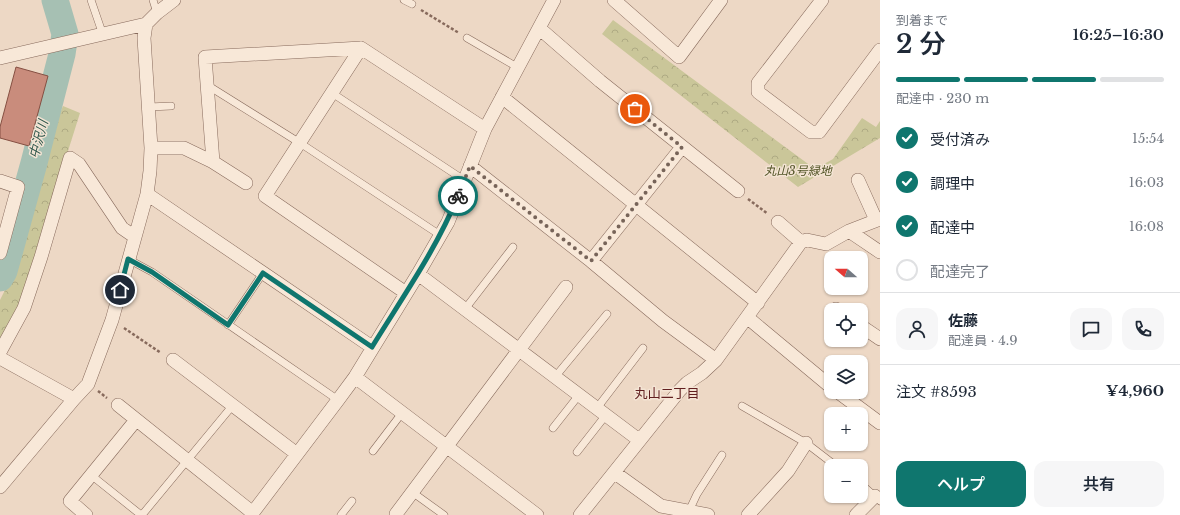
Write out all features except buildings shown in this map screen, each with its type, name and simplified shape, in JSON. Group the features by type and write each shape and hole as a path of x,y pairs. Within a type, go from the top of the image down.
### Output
{"street":[{"path":"0,58 146,24 174,0"},
{"path":"622,3 679,57 721,0"},
{"path":"822,0 758,83 758,92 811,132 819,132 880,50"},
{"path":"118,405 252,514 355,377 448,222 485,129 539,28 547,2"},
{"path":"0,487 88,384 112,320 147,194 150,171 151,148 144,38 146,24"},
{"path":"539,28 600,81 738,191"},
{"path":"361,48 265,196 406,293"},
{"path":"213,162 205,57 361,48 485,129"},
{"path":"502,97 637,204 758,303"},
{"path":"591,261 682,147"},
{"path":"151,148 184,148 213,162 246,183"},
{"path":"0,352 24,308 41,257 70,158 79,164 122,228 135,237"},
{"path":"470,166 591,261 663,321 716,360"},
{"path":"580,515 680,390 716,360 748,318 801,242 808,240 826,244 850,231 878,219 858,180"},
{"path":"0,181 18,187 0,252"},
{"path":"147,194 372,347"},
{"path":"778,222 801,242"},
{"path":"850,231 880,252"},
{"path":"418,274 639,440"},
{"path":"396,514 518,349 566,287"},
{"path":"748,318 824,381"},
{"path":"868,331 880,339"},
{"path":"0,358 74,399"},
{"path":"173,360 297,454"},
{"path":"355,377 533,514"},
{"path":"847,399 880,423"},
{"path":"86,515 70,501 136,420"},
{"path":"753,513 788,471 806,443"},
{"path":"614,473 657,510 689,511 708,515"},
{"path":"856,515 877,498"}],"lane":[{"path":"91,0 103,35"},
{"path":"153,0 157,13"},
{"path":"404,0 412,4"},
{"path":"467,38 517,67"},
{"path":"207,85 300,143 440,235"},
{"path":"332,93 464,180"},
{"path":"149,107 171,106"},
{"path":"465,309 513,246"},
{"path":"128,259 152,272 338,400"},
{"path":"228,325 263,273"},
{"path":"555,377 607,314"},
{"path":"577,452 643,348"},
{"path":"553,428 579,395"},
{"path":"91,475 142,515 233,405"},
{"path":"742,406 806,443 827,459"},
{"path":"373,451 402,413"},
{"path":"689,511 697,494 722,455"},
{"path":"868,490 877,498"},
{"path":"412,492 444,515"},
{"path":"341,515 352,501"}],"path":[{"path":"412,4 467,38"},
{"path":"738,191 778,222"},
{"path":"112,320 173,360"},
{"path":"88,384 118,405"}],"green space":[{"name":"丸山3号緑地","path":"613,20 815,169 833,159 862,118 876,127 880,121 880,138 798,187 602,34"},
{"path":"63,106 80,113 21,300 0,344 0,300 10,280 50,138"}],"waterway":[{"name":"中沢川","path":"0,278 4,271 34,163 62,54 65,34 55,0"}],"way so far":[{"path":"458,196 470,166 591,261 682,147 635,109"}],"district":[{"name":"丸山二丁目","path":"667,393"}],"route":[{"path":"120,290 128,259 152,272 228,325 263,273 372,347 418,274 448,222 458,196"}]}
